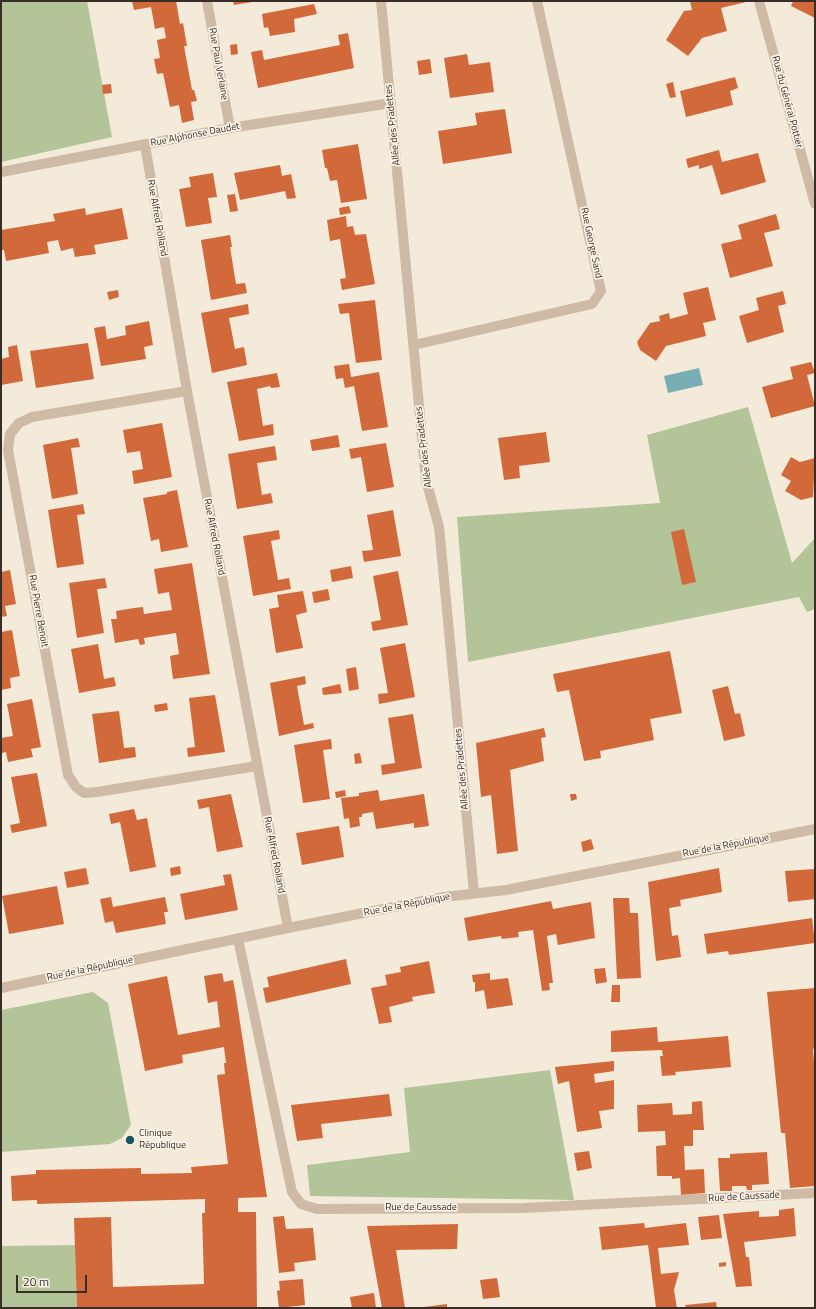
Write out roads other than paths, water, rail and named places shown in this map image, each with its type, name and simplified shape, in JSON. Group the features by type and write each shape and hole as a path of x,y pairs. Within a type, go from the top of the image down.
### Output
{"street":[{"name":"Rue Paul Verlaine","path":"207,1 230,128"},
{"name":"Allée des Pradettes","path":"381,1 426,480 440,527 474,892"},
{"name":"Rue George Sand","path":"414,345 592,304 601,292 537,1"},
{"name":"Rue du Général Pottier","path":"759,1 815,204"},
{"name":"Rue Alphonse Daudet","path":"1,172 230,128 391,103"},
{"name":"Rue Alfred Rolland","path":"145,145 187,391 288,928"},
{"name":"Rue Pierre Benoit","path":"187,391 32,417 18,423 10,434 8,450 68,776 76,787 84,793 257,766"},
{"name":"Rue de la République","path":"1,988 288,928 474,892 506,890 815,829"},
{"name":"Rue de Caussade","path":"238,939 292,1192 301,1204 316,1209 524,1208 815,1193"}],"water":[{"path":"699,368 703,385 668,393 664,376"}],"place":[{"name":"Clinique République","path":"130,1140"}]}
